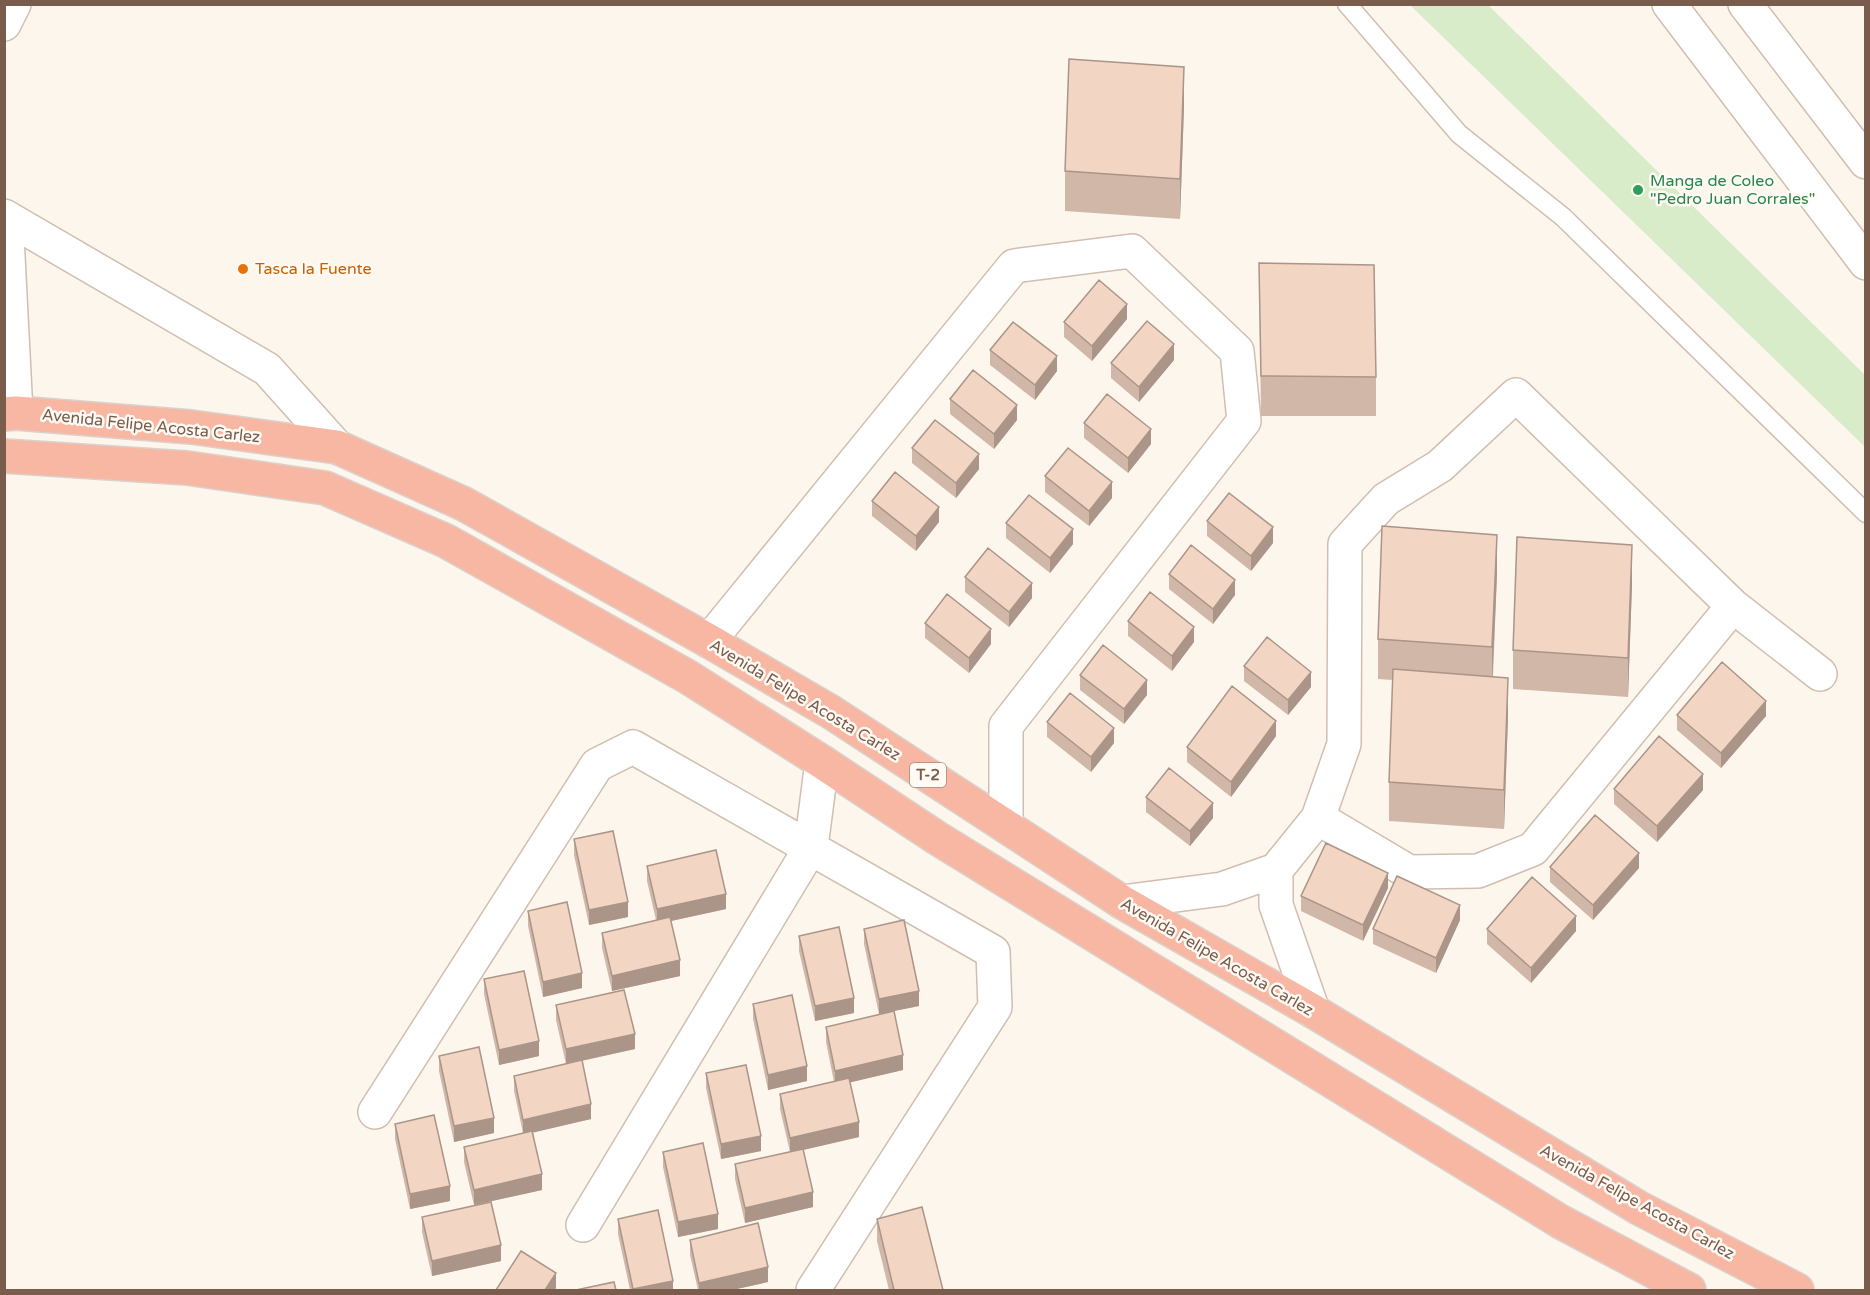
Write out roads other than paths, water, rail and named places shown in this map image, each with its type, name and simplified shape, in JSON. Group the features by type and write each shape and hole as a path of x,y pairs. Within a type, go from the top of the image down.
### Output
{"highway":[{"name":"Avenida Felipe Acosta Carlez","path":"10,413 191,426 337,447 464,504 709,640 831,712 1122,902 1313,1011 1639,1208 1797,1290"},
{"path":"4,456 186,468 326,488 456,547 688,677 938,838 1561,1222 1689,1290"}],"street":[{"path":"4,24 14,4"},
{"path":"1669,4 1866,263"},
{"path":"1745,4 1866,162"},
{"path":"5,217 10,413"},
{"path":"5,217 267,369 337,447"},
{"path":"709,640 1014,266 1132,251 1237,351 1244,421 1006,726 1006,826"},
{"path":"1122,902 1222,889 1276,870 1318,818 1344,744 1345,544 1386,499 1440,466 1516,395 1733,606 1820,674"},
{"path":"1318,818 1409,872 1478,871 1533,849 1733,606"},
{"path":"375,1112 597,765 633,747 993,952 995,1007 813,1290"},
{"path":"583,1225 811,847 822,762"},
{"path":"1276,870 1276,904 1313,1011"}],"lane":[{"path":"1347,4 1459,134 1563,217 1866,513"}],"place":[{"name":"Manga de Coleo \"Pedro Juan Corrales\"","path":"1638,190"},
{"name":"Tasca la Fuente","path":"243,269"}]}
